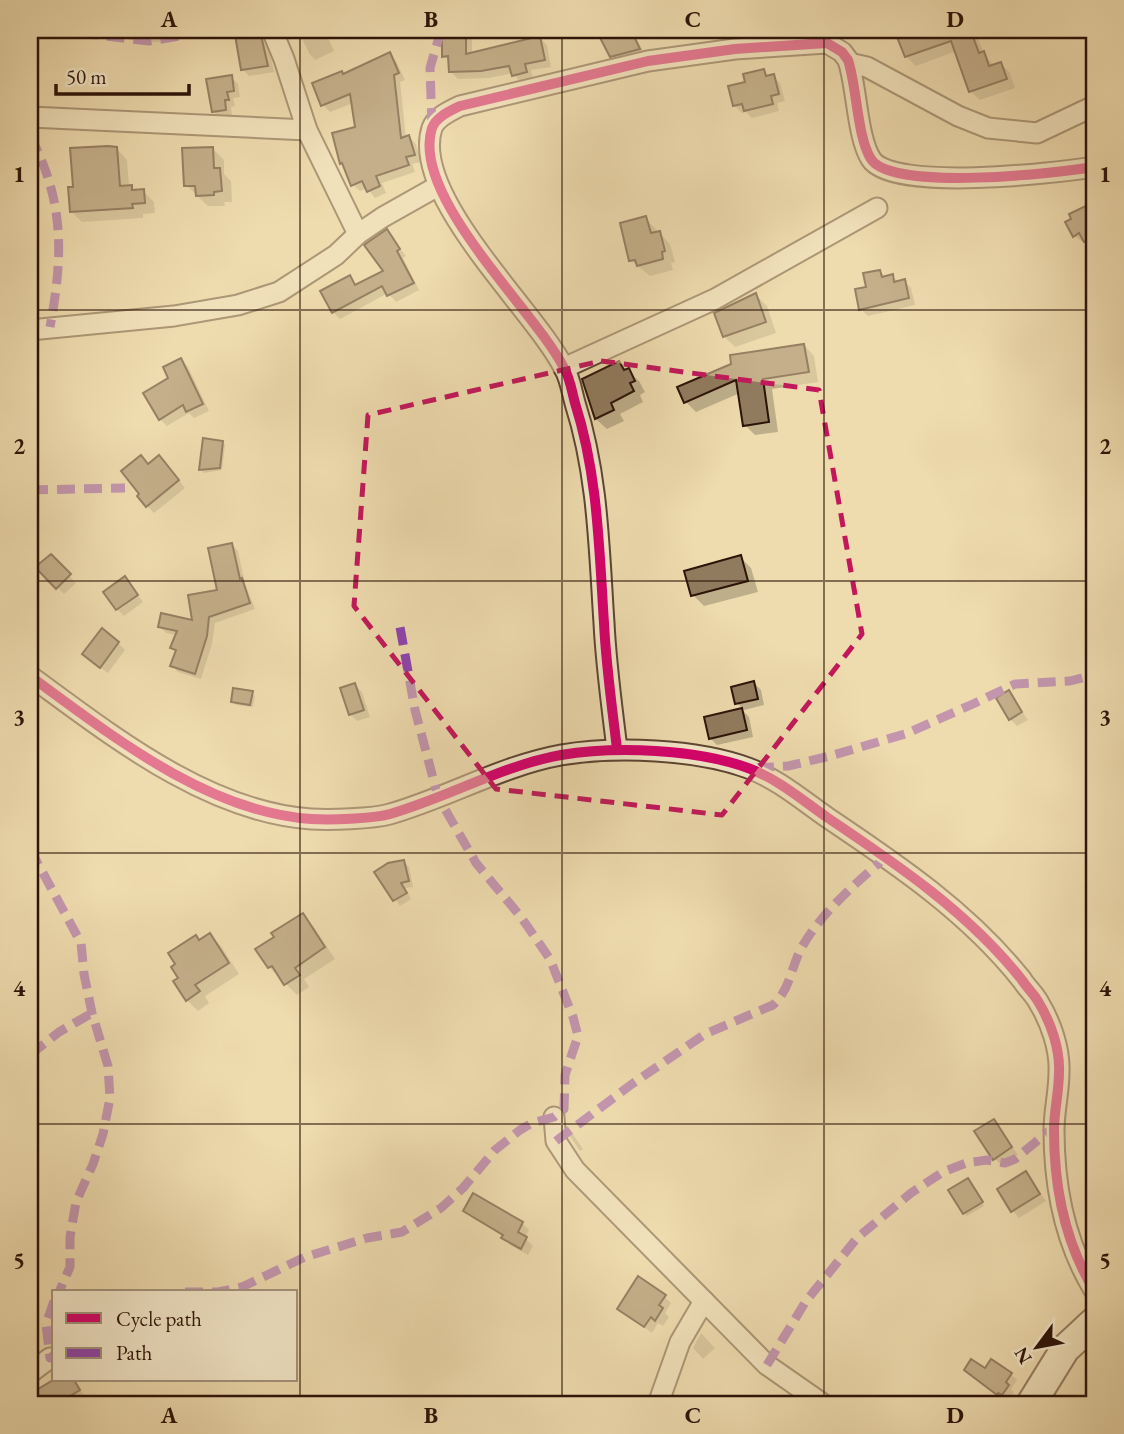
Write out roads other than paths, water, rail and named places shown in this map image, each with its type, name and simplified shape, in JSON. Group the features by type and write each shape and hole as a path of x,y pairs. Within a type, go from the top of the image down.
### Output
{"street":[{"path":"272,30 307,130 358,234"},
{"path":"617,749 604,626 596,490 581,422 564,368 460,226 438,186 429,145 432,126 444,114 460,106 648,61 827,36 849,63 866,149 879,168 890,172 947,177 995,178 1094,167"},
{"path":"849,63 867,67 958,116 988,128 1037,133 1094,106"},
{"path":"30,117 307,130"},
{"path":"30,330 174,316 238,305 279,292 336,255 358,234 410,200 438,186"},
{"path":"564,368 715,299 877,208"},
{"path":"30,676 137,751 210,793 263,813 313,819 386,815 514,766 562,755 617,749 665,752 722,761 749,769 790,790 956,909 1005,959 1039,1003 1056,1042 1060,1071 1054,1127 1056,1184 1064,1222 1082,1270 1094,1290"},
{"path":"554,1117 556,1141 575,1170 767,1366 823,1404"},
{"path":"658,1404 680,1342 704,1301"},
{"path":"1031,1404 1065,1349 1094,1322"},
{"path":"30,1373 50,1358"}]}
